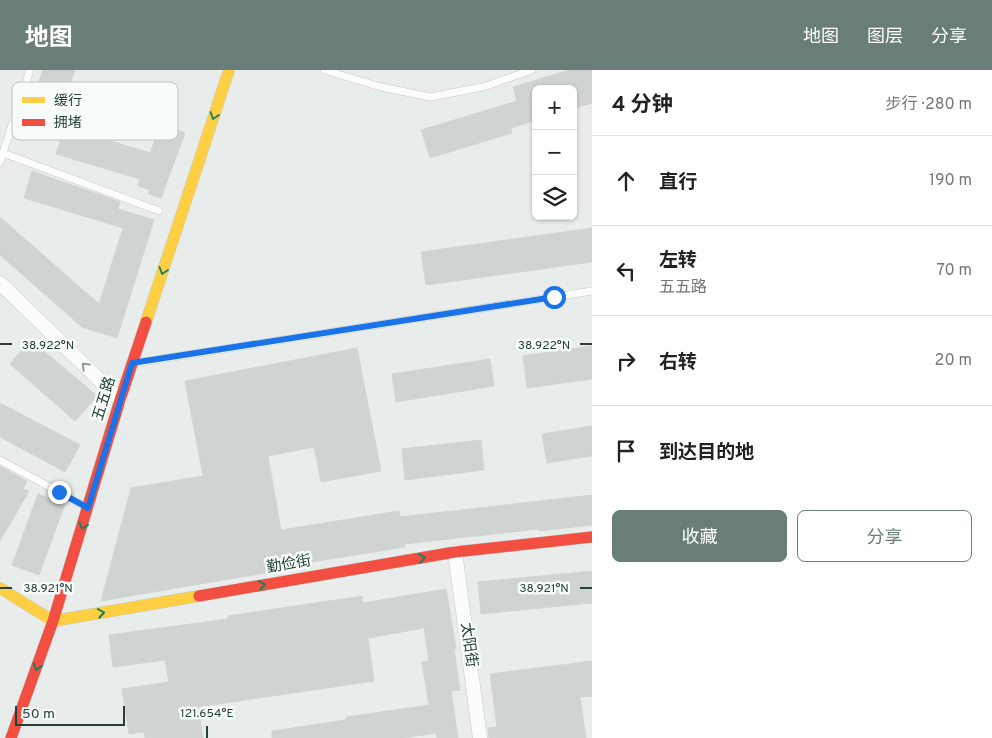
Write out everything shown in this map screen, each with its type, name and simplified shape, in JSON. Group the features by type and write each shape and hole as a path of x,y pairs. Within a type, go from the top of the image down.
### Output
{"main road":[{"name":"五五路","path":"11,738 54,621 120,400 229,70"},
{"name":"勤俭街","path":"54,621 455,552 592,538"},
{"path":"0,588 54,621"}],"street":[{"path":"0,283 120,400"},
{"name":"太阳街","path":"455,552 480,738"}],"lane":[{"path":"26,82 30,70"},
{"path":"324,70 381,88 430,96 483,88 532,70"},
{"path":"0,162 12,126"},
{"path":"3,154 159,211"},
{"path":"132,363 592,291"},
{"path":"0,460 88,508"}],"building":[{"path":"43,70 75,70 71,82 39,82"},
{"path":"569,70 592,70 592,103 577,108 577,85 532,85 532,121 511,128 512,133 430,158 421,130 517,101 513,87"},
{"path":"178,130 185,133 161,198 148,194 150,190 138,186 140,179 56,154 61,140 108,140 150,153 155,140 178,140"},
{"path":"32,171 120,202 118,209 154,220 117,338 82,327 0,255 0,217 99,304 123,228 24,198"},
{"path":"592,228 592,262 426,285 421,252"},
{"path":"31,340 97,396 75,421 10,364"},
{"path":"592,346 592,379 527,388 523,356"},
{"path":"357,348 381,471 321,482 314,447 268,456 281,530 399,511 400,517 592,495 592,525 404,544 405,547 287,566 288,569 101,601 131,488 203,476 185,381"},
{"path":"490,359 494,386 396,402 392,374"},
{"path":"0,403 80,445 65,472 0,437"},
{"path":"592,426 592,456 547,463 542,434"},
{"path":"481,440 484,470 405,480 402,449"},
{"path":"0,466 27,481 23,489 29,491 0,541"},
{"path":"38,494 65,504 39,575 12,565"},
{"path":"592,571 592,603 481,614 478,582"},
{"path":"446,589 456,648 454,649 460,690 451,691 458,738 437,738 436,733 404,738 272,738 272,731 346,720 346,717 429,705 422,662 429,661 424,628 368,638 374,681 198,707 203,738 145,738 144,732 129,734 122,689 169,682 165,660 113,667 109,635 228,619 228,616 362,596 363,603"},
{"path":"592,661 592,696 580,697 586,738 489,738 488,728 497,727 490,674"}],"traffic: slow":[{"path":"146,322 229,70"},
{"path":"0,588 53,621 199,596"}],"traffic: jam":[{"path":"11,738 53,621 120,400 146,322"},
{"path":"199,596 455,552 592,537"}],"route":[{"path":"59,492 88,508 132,363 554,297"}]}
